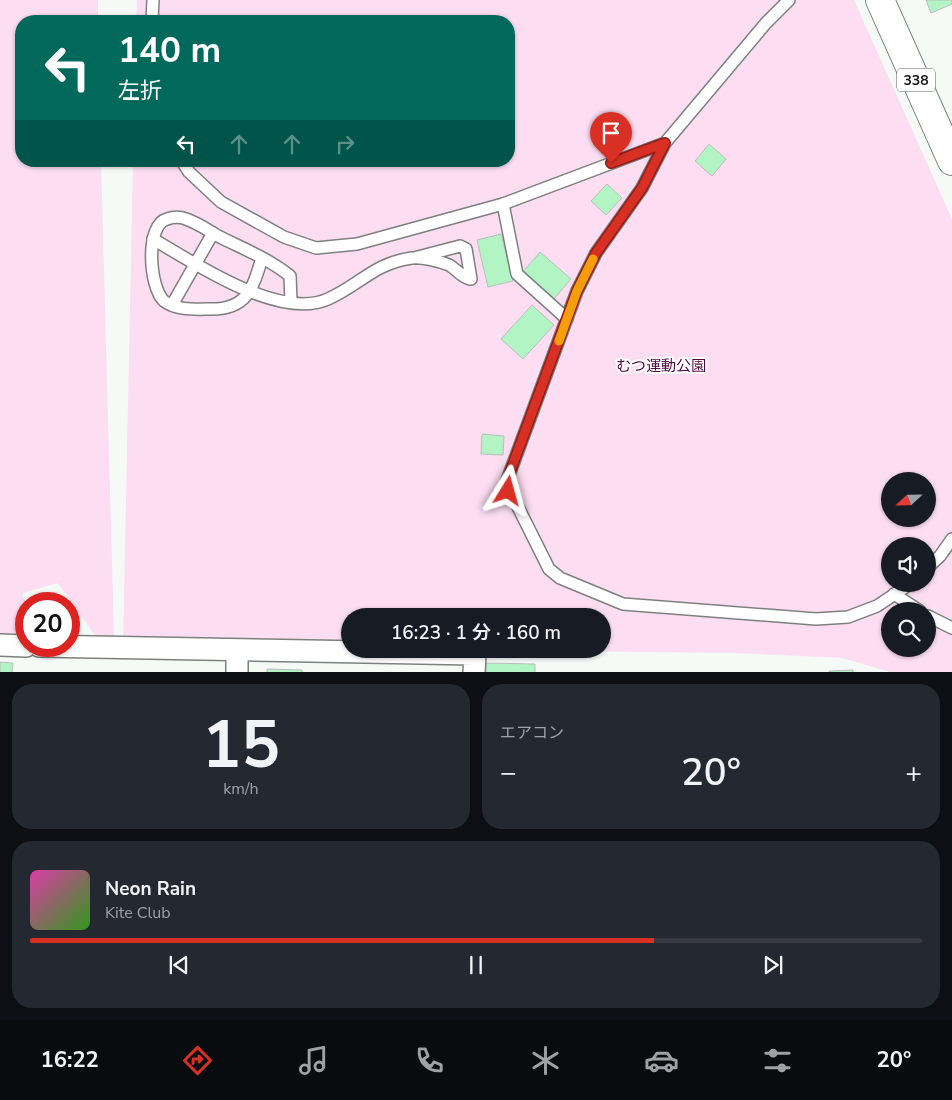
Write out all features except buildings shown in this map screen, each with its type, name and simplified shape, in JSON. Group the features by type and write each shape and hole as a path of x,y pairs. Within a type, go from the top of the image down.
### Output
{"highway":[{"name":"338","path":"880,0 952,161"}],"street":[{"path":"0,645 15,646"},
{"path":"80,647 475,654 474,672"},
{"path":"237,651 237,672"}],"lane":[{"path":"153,15 154,0"},
{"path":"789,0 766,23 665,143 642,188 596,253 567,319 506,483 549,569 560,578 623,604 816,620 848,617 876,606 897,592"},
{"path":"186,167 221,202 284,237 316,248 357,244 503,204 665,143"},
{"path":"503,204 516,274 567,319"},
{"path":"262,258 250,293 243,300 224,309 194,309 172,305 159,295 151,273 157,226 165,219 186,219 262,258 290,276 291,302"},
{"path":"172,305 212,233"},
{"path":"154,240 250,293 291,302 306,303 325,300 377,267 460,246 466,249 471,279 467,279 448,265 414,258"},
{"path":"936,558 952,539"},
{"path":"894,594 906,602"},
{"path":"936,620 952,628"}],"green space":[{"path":"0,0 98,0 98,15 15,15 15,167 101,167 114,638 96,637 80,614 80,592 64,592 58,583 26,592 15,592 15,637 0,636"},
{"name":"むつ運動公園","path":"137,0 854,0 952,219 952,672 890,672 842,658 738,653 611,652 611,608 341,608 341,649 123,646 133,167 515,167 515,15 136,15"}],"slow traffic":[{"path":"559,341 577,291 593,259"}],"route":[{"path":"508,491 506,483 577,291 596,253 642,188 665,143 611,163"}]}
